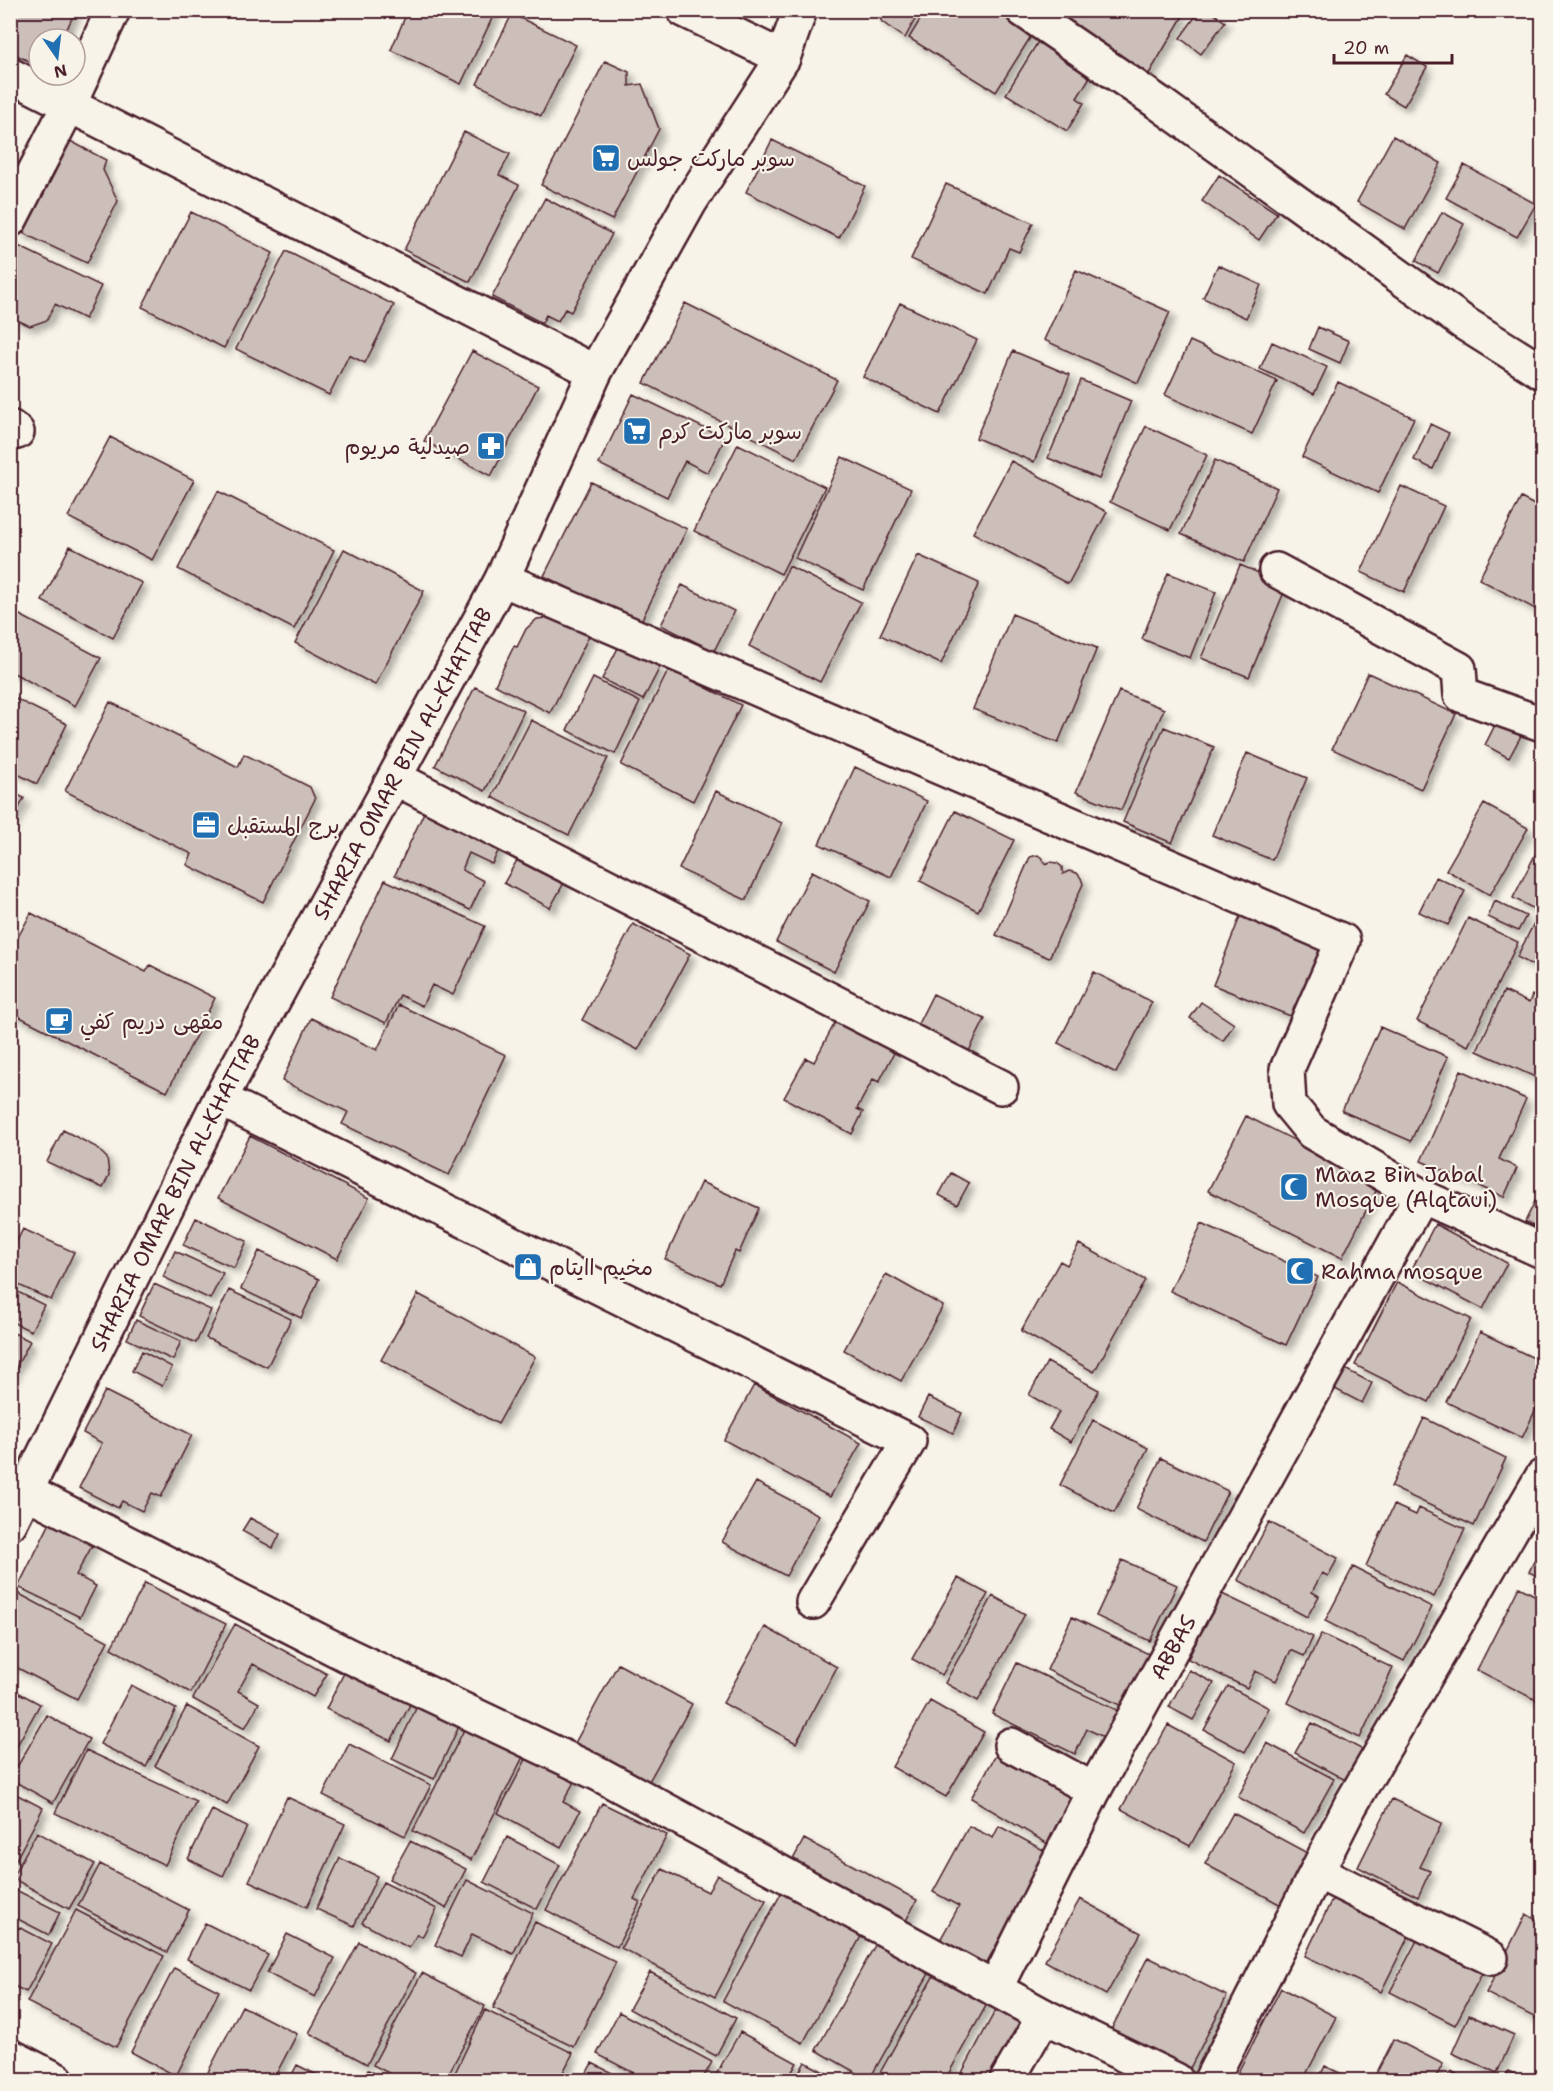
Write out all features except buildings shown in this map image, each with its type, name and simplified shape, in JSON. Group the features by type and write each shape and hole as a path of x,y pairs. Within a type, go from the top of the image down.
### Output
{"street":[{"path":"10,220 69,105 113,10"},
{"path":"684,10 783,58"},
{"name":"SHARIA OMAR BIN AL-KHATTAB","path":"10,1523 220,1099 502,579 595,372 690,202 783,58 800,10"},
{"path":"1023,10 1159,103 1464,323 1542,372"},
{"path":"10,75 595,372"},
{"path":"1276,570 1459,669 1461,694 1542,724"},
{"path":"502,579 1343,941 1287,1069 1288,1104 1312,1132 1421,1196 1542,1251"},
{"path":"395,778 1001,1087"},
{"path":"220,1099 909,1441 813,1602"},
{"name":"ABBAS","path":"995,1989 1094,1790 1421,1196"},
{"path":"1211,2080 1350,1806 1542,1477"},
{"path":"27,1492 347,1655 599,1774 1044,2016 1176,2080"},
{"path":"1011,1745 1094,1790"},
{"path":"1318,1872 1491,1958"},
{"path":"1007,2080 1044,2016"},
{"path":"10,2056 57,2080"}],"place":[{"name":"سوبر ماركت جولس","path":"606,158"},
{"name":"سوبر ماركت كرم","path":"637,431"},
{"name":"صيدلية مريوم","path":"491,446"},
{"name":"برج المستقبل","path":"206,825"},
{"name":"مقهى دريم كفي","path":"59,1021"},
{"name":"Maaz Bin Jabal Mosque (Alqtaui)","path":"1294,1187"},
{"name":"مخيم اايتام","path":"528,1267"},
{"name":"Rahma mosque","path":"1300,1271"}]}
